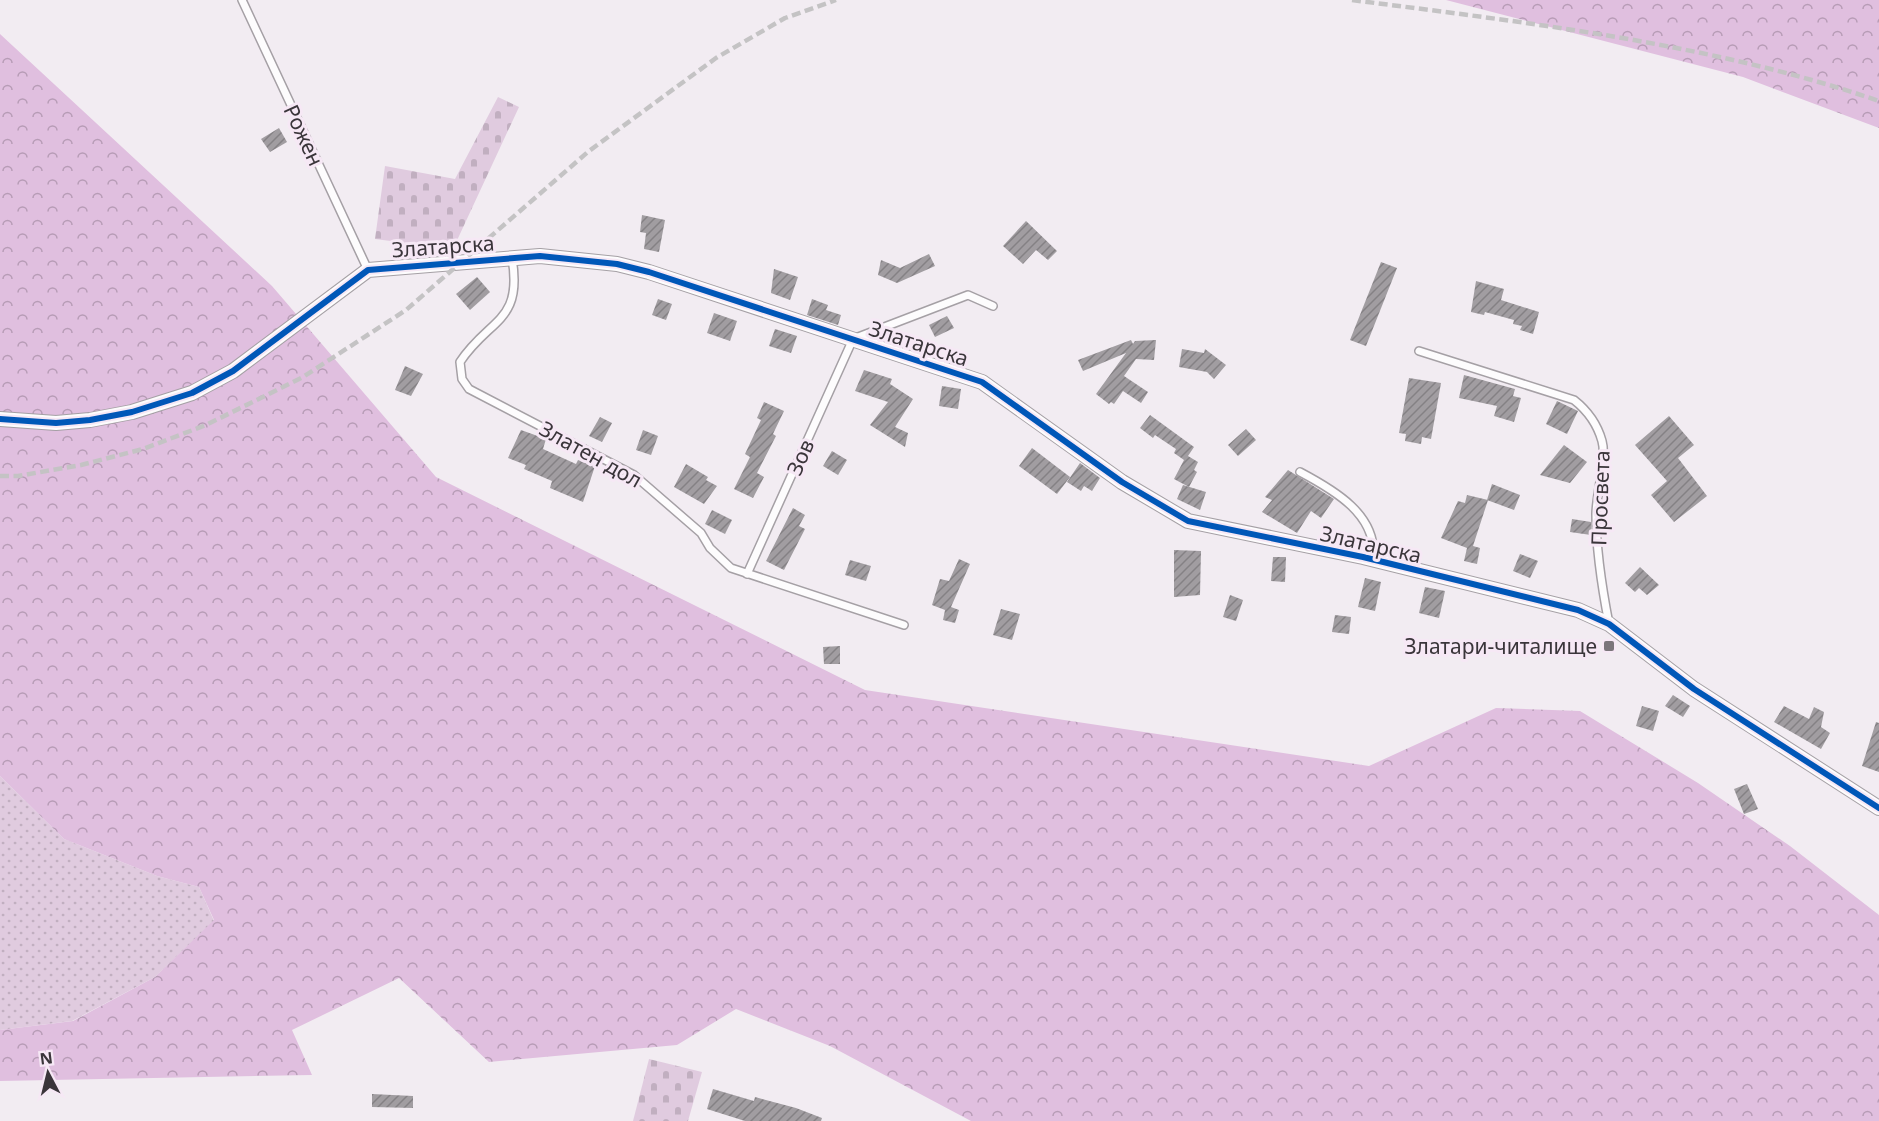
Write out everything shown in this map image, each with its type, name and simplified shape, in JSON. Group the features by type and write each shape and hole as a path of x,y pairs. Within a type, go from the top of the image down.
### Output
{"street":[{"name":"Златарска","path":"0,419 56,423 90,420 132,412 192,393 233,371 368,270 512,258 569,258 649,272 982,382 1122,482 1188,521 1373,560 1578,610 1609,624 1694,689 1879,808"}],"lane":[{"name":"Рожен","path":"242,0 368,270"},
{"name":"Златен дол","path":"512,258 516,283 510,303 503,316 460,362 462,379 469,388 634,475 701,533 710,548 731,568 904,625"},
{"path":"853,339 968,295 993,306"},
{"name":"Зов","path":"747,574 853,339"},
{"name":"Просвета","path":"1419,351 1574,400 1596,423 1603,444 1596,513 1599,559 1609,624"},
{"path":"1300,472 1333,489 1358,513 1375,543 1373,560"}],"green space":[{"path":"1446,0 1879,0 1879,128 1743,77"},
{"path":"0,34 272,286 436,477 865,690 1369,766 1496,708 1580,711 1698,783 1790,846 1879,915 1879,1121 971,1121 830,1046 736,1009 677,1045 489,1062 399,978 292,1030 312,1075 0,1081 0,1030 73,1021 155,977 214,920 199,887 157,876 64,839 0,776"},
{"path":"498,97 519,107 453,249 375,239 385,166 455,179"},
{"path":"0,776 64,839 157,876 199,887 214,921 155,977 72,1021 0,1030"},
{"path":"649,1059 702,1072 688,1121 633,1121"}],"building":[{"path":"279,128 287,142 270,152 261,139"},
{"path":"642,215 665,220 659,252 644,249 646,233 640,232"},
{"path":"1026,221 1057,251 1048,260 1036,250 1023,264 1003,246"},
{"path":"929,254 935,266 897,283 878,275 881,260 900,268"},
{"path":"1381,262 1397,268 1366,346 1350,340"},
{"path":"774,269 798,277 790,300 771,293"},
{"path":"477,277 490,292 470,310 456,294"},
{"path":"1476,281 1504,289 1501,300 1539,312 1533,334 1520,330 1522,326 1513,324 1514,320 1485,312 1484,315 1471,312"},
{"path":"658,299 672,304 666,320 652,315"},
{"path":"812,299 828,305 826,310 841,315 838,325 807,315"},
{"path":"714,313 737,321 730,341 707,333"},
{"path":"947,316 954,328 935,337 929,325"},
{"path":"775,329 797,336 791,353 769,346"},
{"path":"1131,340 1133,344 1135,341 1156,340 1154,360 1136,359 1124,376 1148,392 1141,403 1123,391 1114,404 1111,402 1109,404 1096,394 1126,353 1083,371 1078,360"},
{"path":"1182,349 1204,353 1205,349 1226,365 1214,379 1207,372 1179,367"},
{"path":"405,366 423,374 411,396 395,390"},
{"path":"864,370 892,379 890,384 913,399 895,427 908,433 905,447 870,425 888,402 855,391"},
{"path":"1464,375 1515,389 1513,396 1521,398 1514,422 1494,416 1497,406 1459,398"},
{"path":"1409,378 1441,383 1431,439 1422,437 1421,444 1405,441 1406,434 1399,433"},
{"path":"942,386 961,389 958,409 939,406"},
{"path":"1557,401 1578,411 1567,434 1546,424"},
{"path":"764,402 784,411 773,434 776,436 757,473 764,477 753,498 734,489 750,457 745,454 761,420 757,418"},
{"path":"1150,415 1194,447 1188,456 1198,462 1194,470 1197,472 1189,487 1174,479 1184,460 1174,453 1176,449 1155,435 1153,438 1140,428"},
{"path":"1669,416 1694,445 1678,458 1707,496 1674,522 1651,495 1667,481 1635,445"},
{"path":"600,417 612,423 602,442 589,436"},
{"path":"1246,429 1256,440 1238,456 1228,445"},
{"path":"521,430 546,439 543,449 576,464 578,460 595,466 583,502 550,488 552,481 524,469 526,465 508,458"},
{"path":"643,430 658,436 651,455 636,450"},
{"path":"1564,445 1587,462 1570,483 1540,475"},
{"path":"1032,448 1070,477 1057,494 1019,466"},
{"path":"832,451 847,460 838,475 823,466"},
{"path":"1080,463 1100,478 1092,491 1084,486 1081,491 1067,482"},
{"path":"686,464 708,477 706,480 717,486 704,504 674,487"},
{"path":"1288,470 1334,499 1321,518 1311,511 1297,533 1262,512 1272,500 1265,497"},
{"path":"1492,484 1520,495 1514,510 1487,500"},
{"path":"1183,485 1206,492 1200,510 1177,499"},
{"path":"1467,495 1488,500 1473,546 1480,548 1477,564 1464,561 1467,548 1441,538 1458,501 1465,503"},
{"path":"793,508 805,515 799,526 805,529 784,570 766,561"},
{"path":"712,510 732,520 725,534 705,524"},
{"path":"1572,519 1591,522 1591,535 1570,532"},
{"path":"1174,550 1201,551 1200,595 1174,597"},
{"path":"1520,554 1538,561 1530,578 1513,571"},
{"path":"1273,557 1286,557 1285,582 1271,581"},
{"path":"959,559 970,564 951,607 959,610 955,623 943,620 945,610 932,605 940,579 949,581"},
{"path":"850,560 871,566 866,581 845,575"},
{"path":"1640,567 1659,585 1647,595 1639,588 1635,592 1625,583"},
{"path":"1365,578 1381,582 1375,611 1358,607"},
{"path":"1425,587 1445,591 1439,618 1419,613"},
{"path":"1230,595 1243,600 1236,621 1223,617"},
{"path":"1001,609 1020,614 1012,640 993,635"},
{"path":"1335,615 1351,617 1349,634 1332,632"},
{"path":"840,646 840,664 824,664 823,647"},
{"path":"1673,695 1690,706 1683,717 1665,706"},
{"path":"1642,706 1659,711 1653,731 1636,726"},
{"path":"1784,706 1809,719 1814,707 1824,712 1821,727 1830,733 1821,749 1774,722"},
{"path":"1876,722 1879,723 1879,772 1862,766"},
{"path":"1747,784 1758,809 1744,814 1734,789"},
{"path":"713,1089 754,1101 755,1097 822,1118 821,1121 745,1121 707,1109"},
{"path":"372,1094 413,1096 413,1108 372,1107"}],"railway":[{"path":"0,476 18,476 81,465 143,449 206,425 303,377 406,310 589,151 716,58 785,18 836,0"},
{"path":"1352,0 1618,37 1750,64 1879,101"}],"cycle path":[{"path":"0,419 56,423 90,420 132,412 192,393 233,371 368,270 540,256 617,264 649,272 982,382 1122,482 1188,521 1363,557 1578,610 1609,624 1694,689 1879,808"}],"place":[{"name":"Златари-читалище","path":"1609,646"}]}
